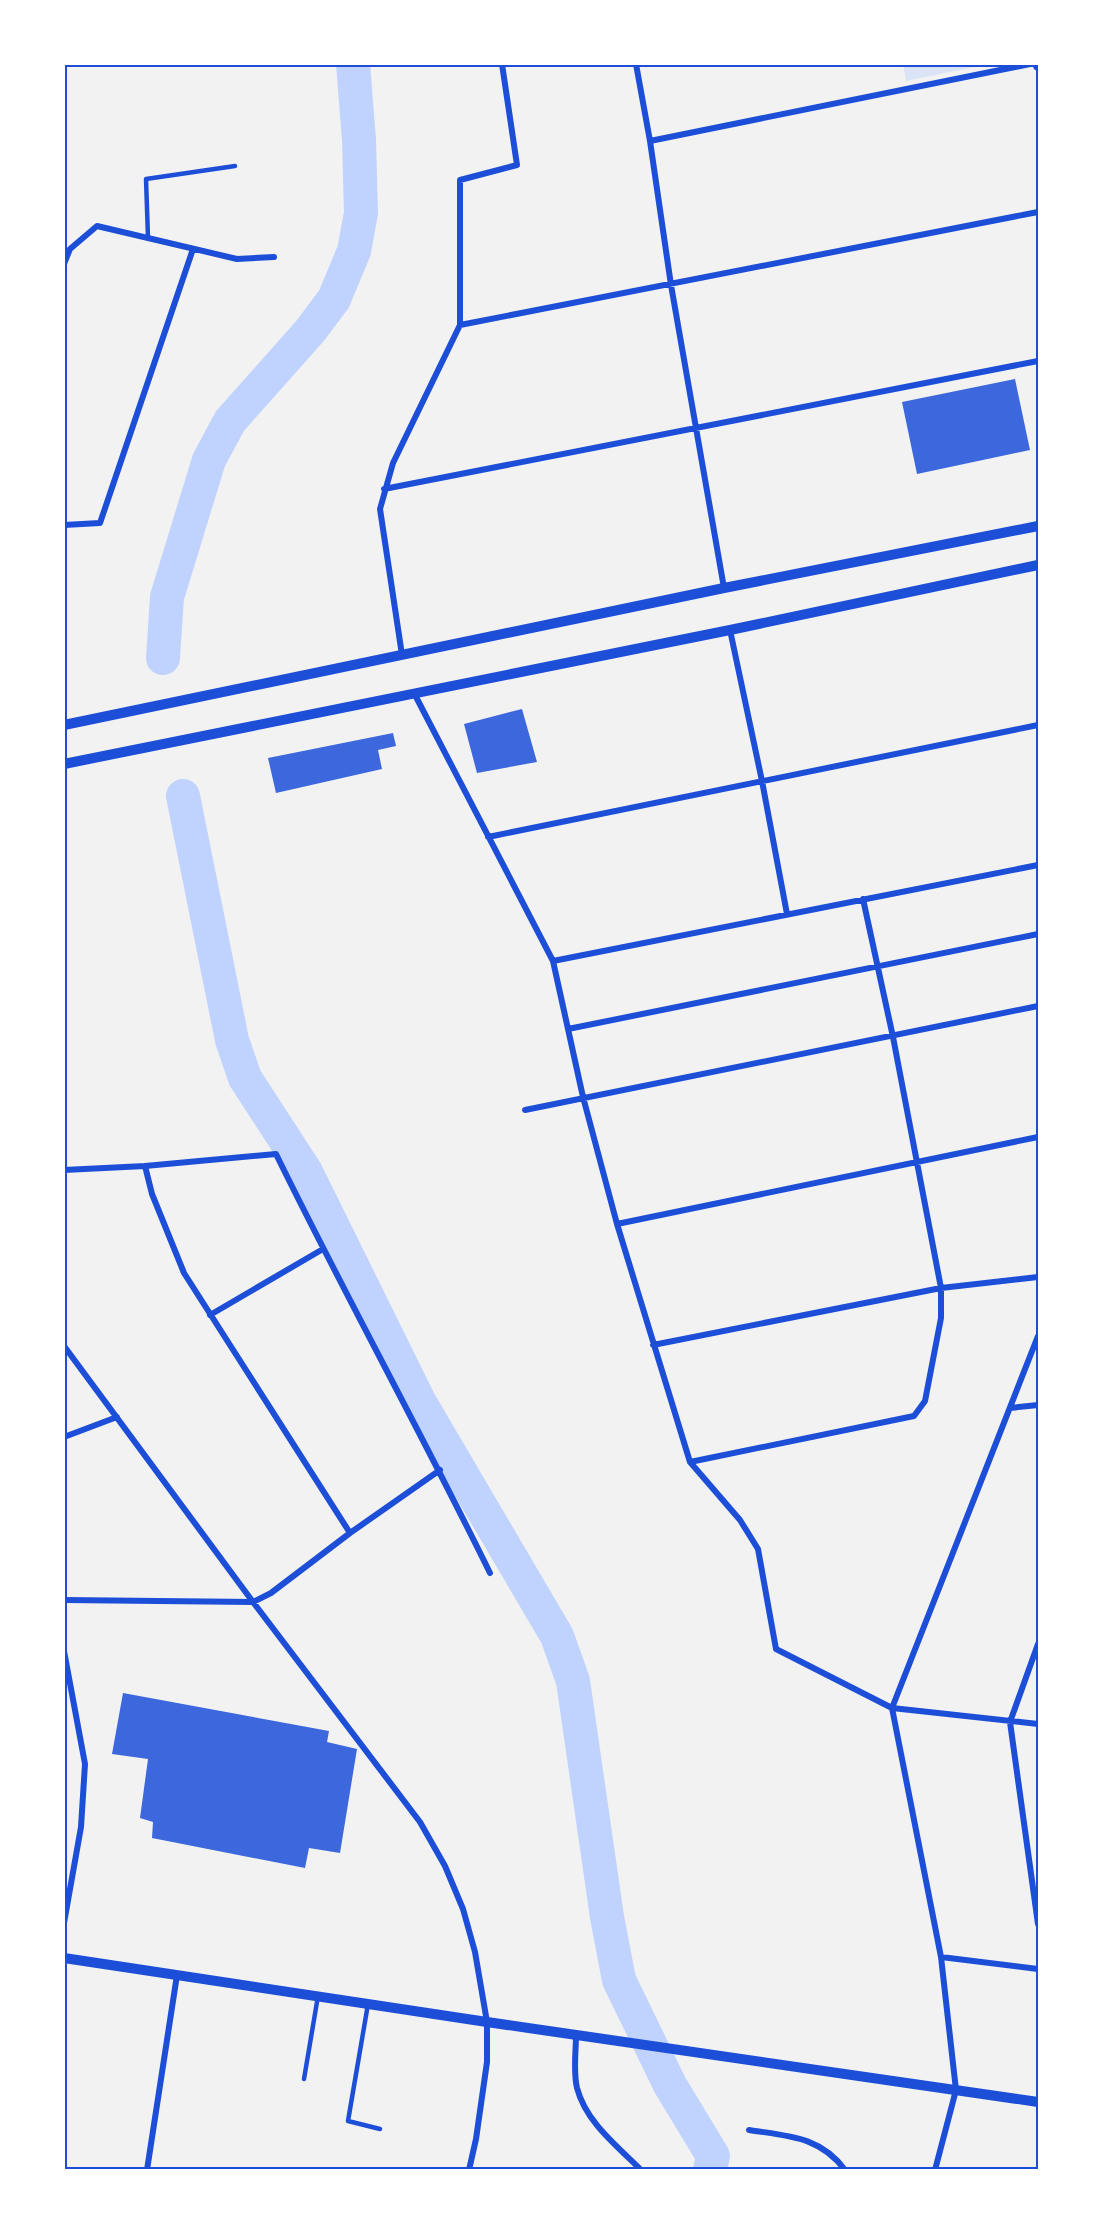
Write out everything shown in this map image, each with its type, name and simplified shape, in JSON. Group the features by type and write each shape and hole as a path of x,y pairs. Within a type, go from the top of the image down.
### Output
{"street":[{"path":"402,656 380,509 393,463 460,326 460,180 518,165 502,64"},
{"path":"636,64 671,285 724,588"},
{"path":"650,141 1030,64"},
{"path":"460,326 1038,212"},
{"path":"64,264 70,249 97,226 237,259 274,257"},
{"path":"64,525 100,523 192,249"},
{"path":"384,489 1038,361"},
{"path":"64,725 724,588 1038,526"},
{"path":"64,764 730,630 1038,564"},
{"path":"730,630 788,914"},
{"path":"414,693 554,961 583,1098 617,1224 690,1462 740,1520 758,1549 777,1649 892,1708 1038,1724"},
{"path":"488,837 1038,725"},
{"path":"554,961 1038,864"},
{"path":"690,1462 914,1416 925,1401 941,1318 941,1287 863,899"},
{"path":"568,1029 1038,934"},
{"path":"525,1110 1038,1006"},
{"path":"617,1224 1038,1137"},
{"path":"64,1170 144,1166 276,1154 323,1249 440,1470 490,1573"},
{"path":"144,1166 152,1194 184,1273 350,1533"},
{"path":"210,1315 323,1249"},
{"path":"653,1345 941,1287 1038,1277"},
{"path":"935,2169 956,2090 941,1957 892,1708 1038,1335"},
{"path":"64,1346 253,1602 420,1822 445,1866 463,1909 475,1952 487,2022 487,2062 476,2139 469,2169"},
{"path":"1010,1408 1038,1405"},
{"path":"64,1437 117,1417"},
{"path":"64,1600 253,1602 271,1593 350,1533 440,1470"},
{"path":"1038,1644 1010,1722 1038,1924"},
{"path":"64,1651 85,1764 81,1827 64,1923"},
{"path":"941,1957 1038,1969"},
{"path":"64,1958 1038,2102"},
{"path":"147,2169 177,1975"},
{"path":"576,2035 577,2086 584,2107 597,2126 640,2169"},
{"path":"749,2130 799,2137 822,2147 844,2169"}],"lane":[{"path":"148,238 146,179 235,166"},
{"path":"304,2079 318,1996"},
{"path":"368,2004 348,2121 380,2129"}],"shaded area":[{"path":"903,64 984,65 906,81"}],"building":[{"path":"1015,379 1030,450 917,474 902,402"},
{"path":"522,709 537,762 477,773 464,724"},
{"path":"393,733 396,746 378,750 382,769 276,793 268,758"},
{"path":"123,1693 329,1731 327,1742 357,1749 340,1853 309,1848 305,1868 152,1838 153,1822 140,1818 148,1759 112,1754"}],"waterway":[{"path":"163,658 167,597 209,460 230,421 310,331 334,299 354,251 361,213 359,140 353,64"},
{"path":"183,796 232,1040 245,1078 306,1172 419,1401 557,1636 573,1681 607,1917 619,1980 670,2085 713,2156 710,2170"}]}
